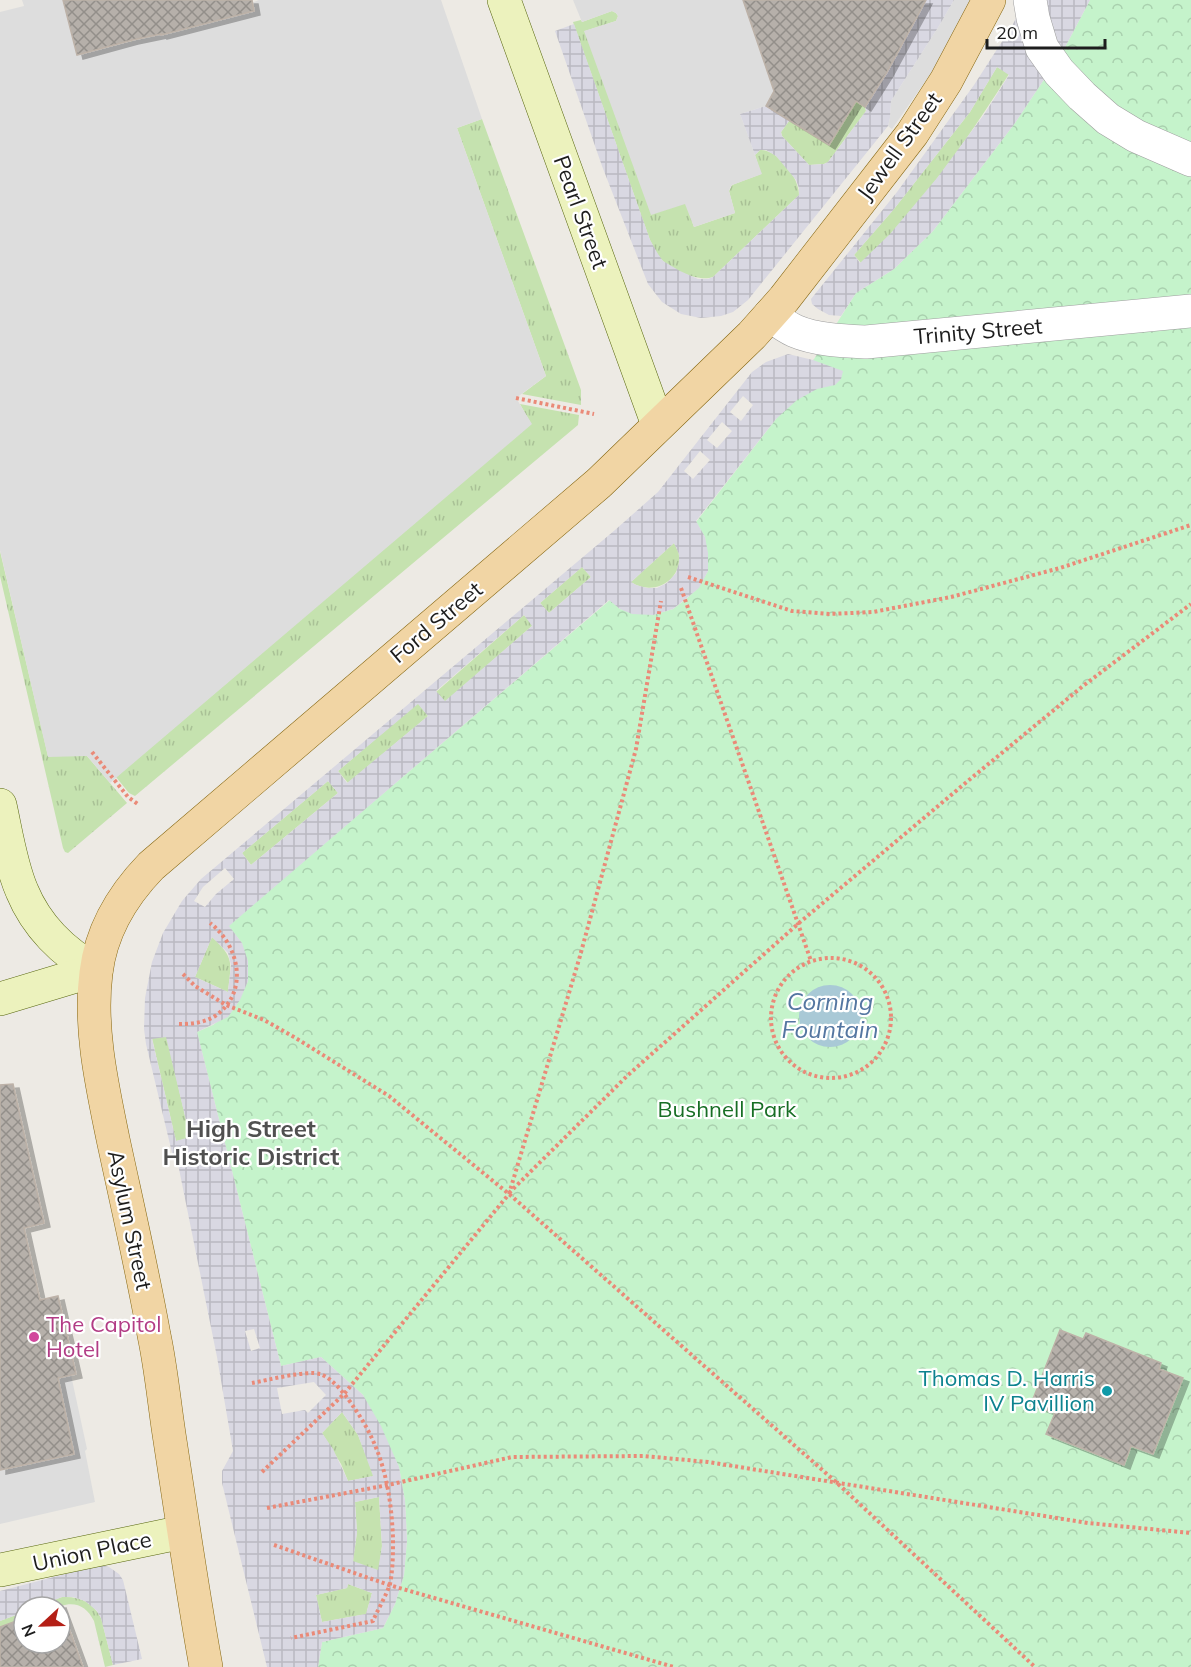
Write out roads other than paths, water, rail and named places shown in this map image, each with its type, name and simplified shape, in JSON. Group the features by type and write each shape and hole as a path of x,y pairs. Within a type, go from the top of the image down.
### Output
{"main road":[{"name":"Pearl Street","path":"504,0 658,425"},
{"name":"Jewell Street","path":"796,283 912,134 946,81 989,0"},
{"name":"Ford Street","path":"96,970 111,920 129,891 151,866 599,483 770,315 796,283"},
{"path":"0,805 16,873 22,893 31,909 61,946 79,961 96,970"},
{"path":"0,999 96,970"},
{"name":"Asylum Street","path":"96,970 94,1013 99,1063 155,1336 183,1532 206,1667"},
{"name":"Union Place","path":"0,1570 183,1532"}],"street":[{"path":"1030,0 1042,48 1059,72 1082,96 1107,119 1136,136 1191,160"},
{"name":"Trinity Street","path":"770,315 784,326 797,332 827,339 866,342 1191,311"}],"water":[{"name":"Corning Fountain","path":"830,985 852,994 861,1016 852,1038 830,1047 808,1038 799,1016 808,994"}],"place":[{"name":"The Capitol Hotel","path":"34,1337"},
{"name":"Thomas D. Harris IV Pavillion","path":"1107,1391"}],"district":[{"name":"High Street Historic District","path":"251,1143"}],"park label":[{"name":"Bushnell Park","path":"727,1109"}]}
